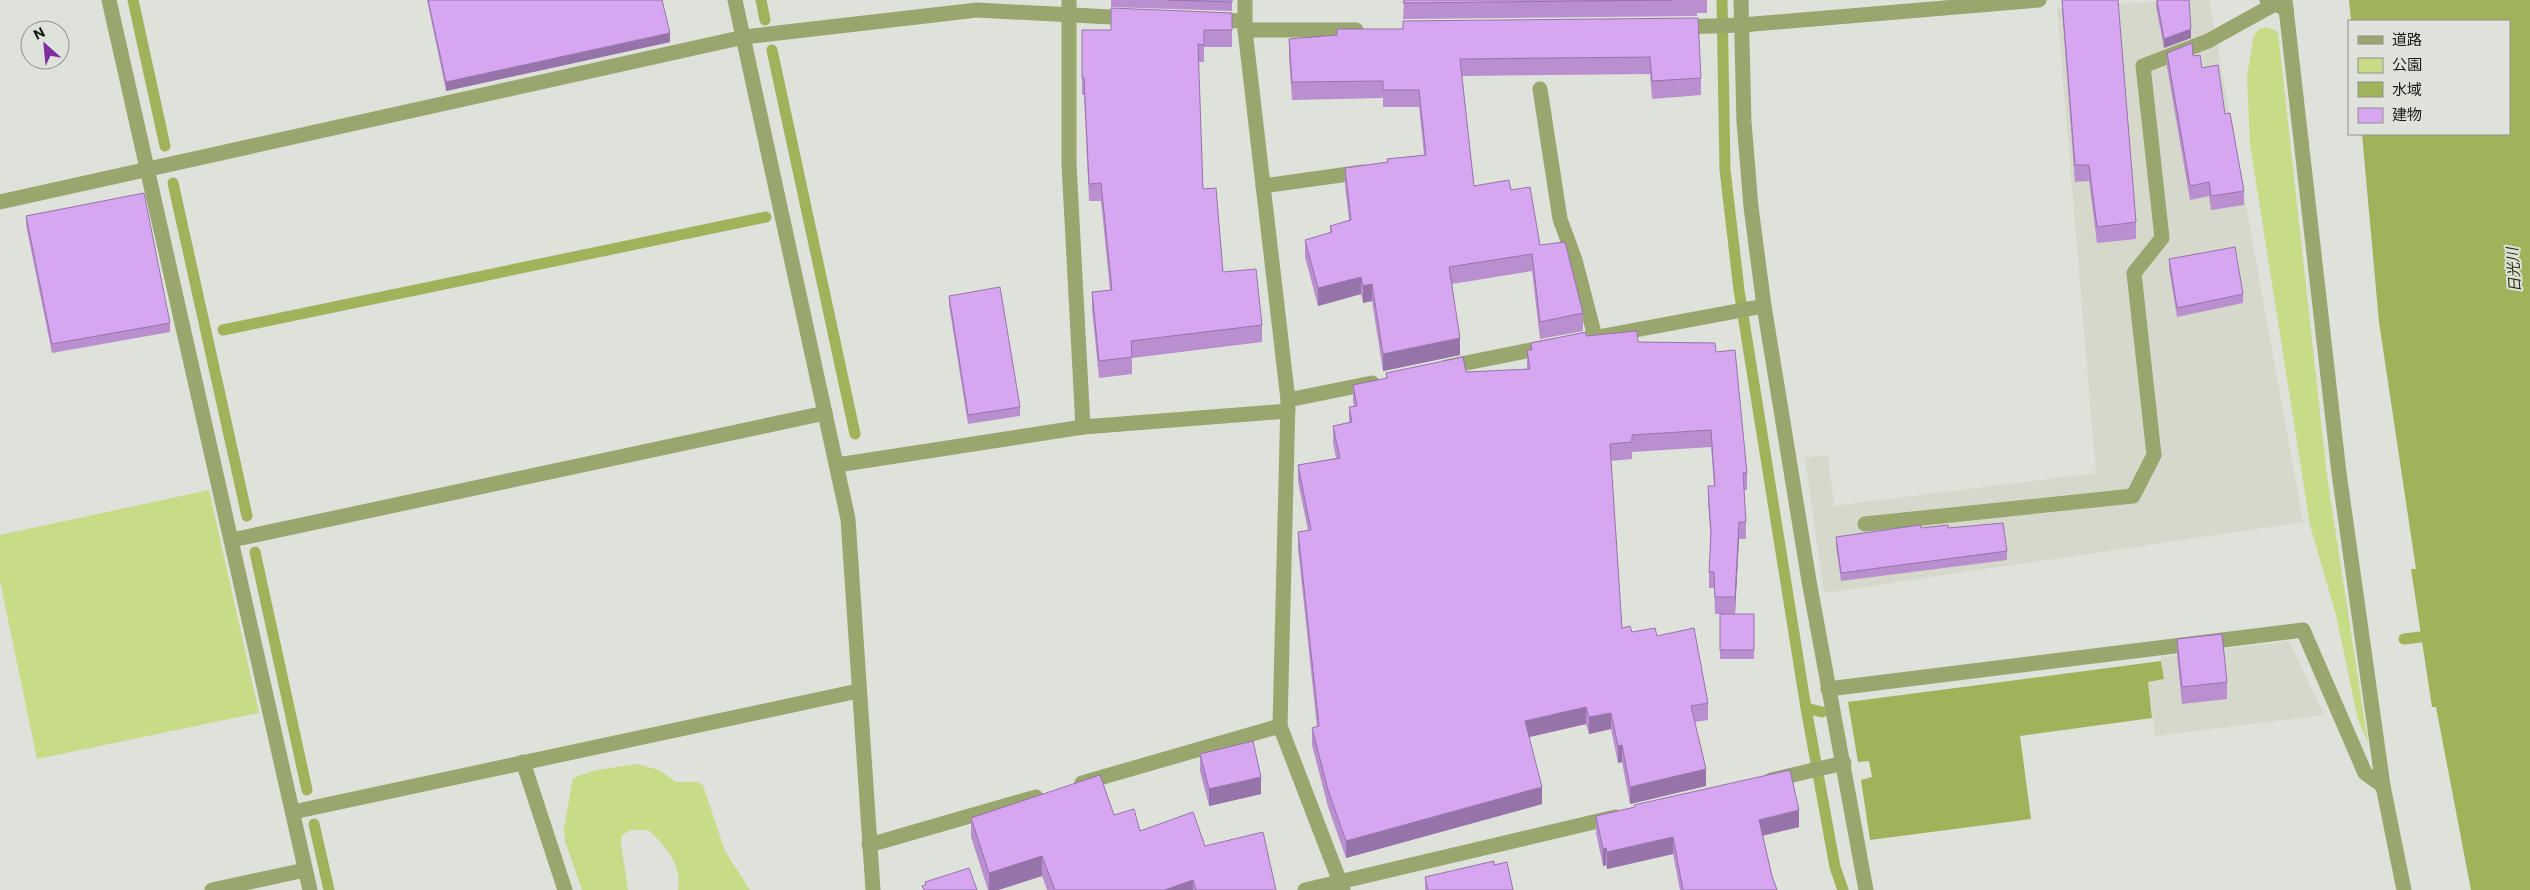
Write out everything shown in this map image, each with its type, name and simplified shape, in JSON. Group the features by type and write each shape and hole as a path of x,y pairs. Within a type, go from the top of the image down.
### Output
{"street":[{"path":"109,0 310,890"},
{"path":"736,0 848,519 872,890"},
{"path":"1245,0 1245,25 1288,406 1280,726 1342,886"},
{"path":"1740,0 1738,26 1744,122 1760,306 1828,689 1839,764 1866,890"},
{"path":"1666,27 1738,26 2039,0"},
{"path":"1865,524 2133,496 2154,455 2134,273 2162,238 2143,66 2208,41 2278,3 2339,473 2383,786 2404,890"},
{"path":"0,202 744,37 977,10 1069,7 1146,18"},
{"path":"1069,7 1069,164 1083,427"},
{"path":"1195,20 1245,25 1373,30"},
{"path":"1540,88 1560,219 1575,260 1595,337"},
{"path":"1263,186 1376,171"},
{"path":"1434,370 1760,306"},
{"path":"837,465 1083,427 1288,406 1385,380"},
{"path":"232,540 825,413"},
{"path":"1828,689 2303,630 2366,773 2383,786"},
{"path":"293,812 858,691"},
{"path":"1070,787 1280,726"},
{"path":"523,762 565,890"},
{"path":"1757,783 1839,764"},
{"path":"869,845 1051,792"},
{"path":"1304,890 1342,886 1631,813"},
{"path":"212,890 306,870"}],"shaded area":[{"path":"2174,0 2209,0 2303,522 1824,593 1805,458 1828,455 1834,506 2096,473 2057,8"},
{"path":"2289,641 2324,715 2155,736 2148,681 2163,679 2161,657"}],"green space":[{"path":"2267,27 2278,32 2327,476 2368,743 2358,720 2336,615 2310,525 2250,144 2247,76 2254,35 2259,29"},
{"path":"209,490 259,713 37,759 0,581 0,535"},
{"path":"637,764 659,770 676,782 697,782 703,785 725,851 750,890 678,890 678,872 671,856 661,842 648,830 631,830 622,835 621,844 628,890 582,890 565,841 564,828 573,778 596,770"}],"water":[{"name":"日光川","path":"2349,0 2530,0 2530,890 2471,890 2436,707 2432,707 2411,569 2416,569 2379,322 2362,135 2510,135 2510,20 2351,20"},
{"path":"2161,661 2164,679 2148,682 2152,718 2020,736 2031,819 1870,840 1861,780 1872,777 1869,761 1858,762 1848,702"}],"building":[{"path":"428,0 662,0 670,33 446,82"},
{"path":"1168,0 1232,0 1232,2"},
{"path":"1404,0 1673,0 1403,3"},
{"path":"2062,0 2118,0 2136,222 2097,227 2089,165 2075,165"},
{"path":"2157,0 2189,0 2191,29 2164,39"},
{"path":"1111,8 1232,13 1232,30 1204,30 1204,45 1198,44 1203,189 1216,188 1223,272 1256,269 1262,325 1131,341 1132,357 1099,361 1092,292 1112,290 1101,183 1089,184 1084,78 1082,78 1082,30 1111,30"},
{"path":"1698,18 1701,78 1652,81 1650,57 1460,59 1474,186 1509,180 1511,190 1530,187 1540,245 1565,242 1583,313 1540,322 1532,254 1449,267 1460,338 1383,354 1372,284 1363,286 1361,277 1318,288 1305,240 1332,232 1330,226 1351,220 1345,168 1388,162 1387,159 1426,155 1419,90 1383,90 1383,81 1292,82 1289,39 1337,35 1337,29 1403,29 1403,21"},
{"path":"2192,43 2193,56 2200,55 2202,68 2218,65 2225,114 2230,113 2244,191 2211,196 2209,182 2190,186 2167,53"},
{"path":"144,193 170,323 52,344 26,216"},
{"path":"2235,247 2243,294 2177,308 2169,259"},
{"path":"1000,287 1020,407 968,415 949,296"},
{"path":"1637,331 1638,342 1715,343 1716,352 1735,350 1747,473 1743,473 1746,522 1739,522 1735,597 1715,597 1714,572 1709,572 1711,533 1708,486 1715,486 1711,430 1632,435 1632,442 1610,444 1622,628 1630,626 1632,632 1655,628 1657,636 1694,628 1708,703 1691,706 1706,769 1630,787 1622,745 1618,746 1611,713 1589,717 1586,707 1525,721 1542,787 1346,841 1328,790 1312,728 1319,726 1298,532 1311,530 1298,465 1340,458 1333,426 1352,422 1349,407 1357,406 1353,385 1387,378 1386,373 1463,357 1466,372 1530,369 1527,350 1532,350 1531,343 1586,332 1586,336"},
{"path":"2003,523 2007,551 1841,573 1836,537 1920,525 1921,528 1948,525 1948,528"},
{"path":"1720,614 1754,614 1754,650 1720,650"},
{"path":"2222,634 2227,682 2182,687 2177,639"},
{"path":"1253,741 1261,777 1209,789 1200,754"},
{"path":"1790,770 1799,810 1759,820 1777,890 1683,890 1673,837 1607,852 1606,848 1603,849 1596,816 1635,807 1634,805"},
{"path":"1100,775 1114,815 1134,809 1140,831 1193,812 1205,846 1263,832 1276,890 1196,890 1193,880 1165,890 1055,890 1042,856 989,873 971,818"},
{"path":"1494,861 1494,865 1507,862 1513,890 1428,890 1425,877"},
{"path":"969,868 977,890 924,890 922,886 926,885 925,882"}],"waterway":[{"path":"133,0 165,146"},
{"path":"761,0 765,20"},
{"path":"1722,0 1725,170 1739,290 1806,708 1835,867 1843,890"},
{"path":"772,50 855,434"},
{"path":"173,183 247,516"},
{"path":"223,330 766,217"},
{"path":"255,552 307,790"},
{"path":"2404,639 2437,635"},
{"path":"1806,708 1822,712"},
{"path":"314,824 329,890"}]}
